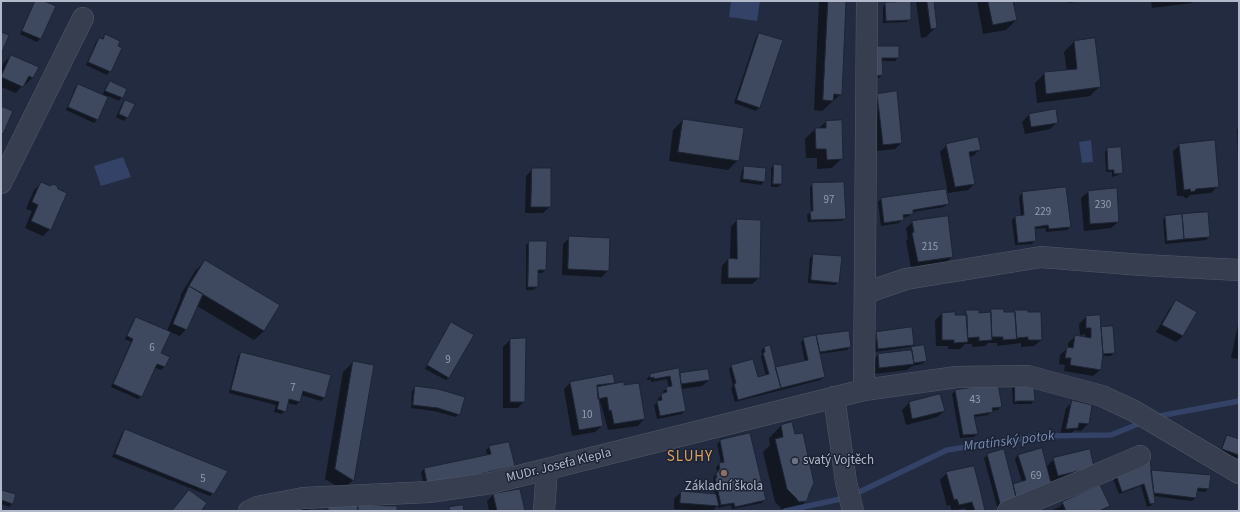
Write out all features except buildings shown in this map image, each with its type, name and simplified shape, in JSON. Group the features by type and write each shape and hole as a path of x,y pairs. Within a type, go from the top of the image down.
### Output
{"street":[{"path":"864,390 867,1"},
{"path":"1,183 83,18"},
{"path":"865,294 906,279 1042,257 1142,265 1239,270"},
{"name":"MUDr. Josefa Klepla","path":"249,511 257,507 303,498 429,492 491,483 864,390 957,377 1028,376 1102,396 1134,411 1161,429 1239,473"},
{"path":"834,397 846,482 852,511"},
{"path":"1008,511 1140,456"},
{"path":"544,511 547,469"}],"water":[{"path":"731,1 760,1 757,21 729,17"},
{"path":"1091,140 1093,162 1082,163 1079,142"},
{"path":"123,157 131,177 101,186 94,166"}],"waterway":[{"name":"Mratínský potok","path":"1154,417 1239,401"},
{"name":"Mratínský potok","path":"853,495 947,450 1036,436 1111,435 1143,422"},
{"name":"Mratínský potok","path":"785,511 845,498"}],"place":[{"name":"svatý Vojtěch","path":"795,461"},
{"name":"Základní škola","path":"724,473"}],"district":[{"name":"SLUHY","path":"690,458"}]}
